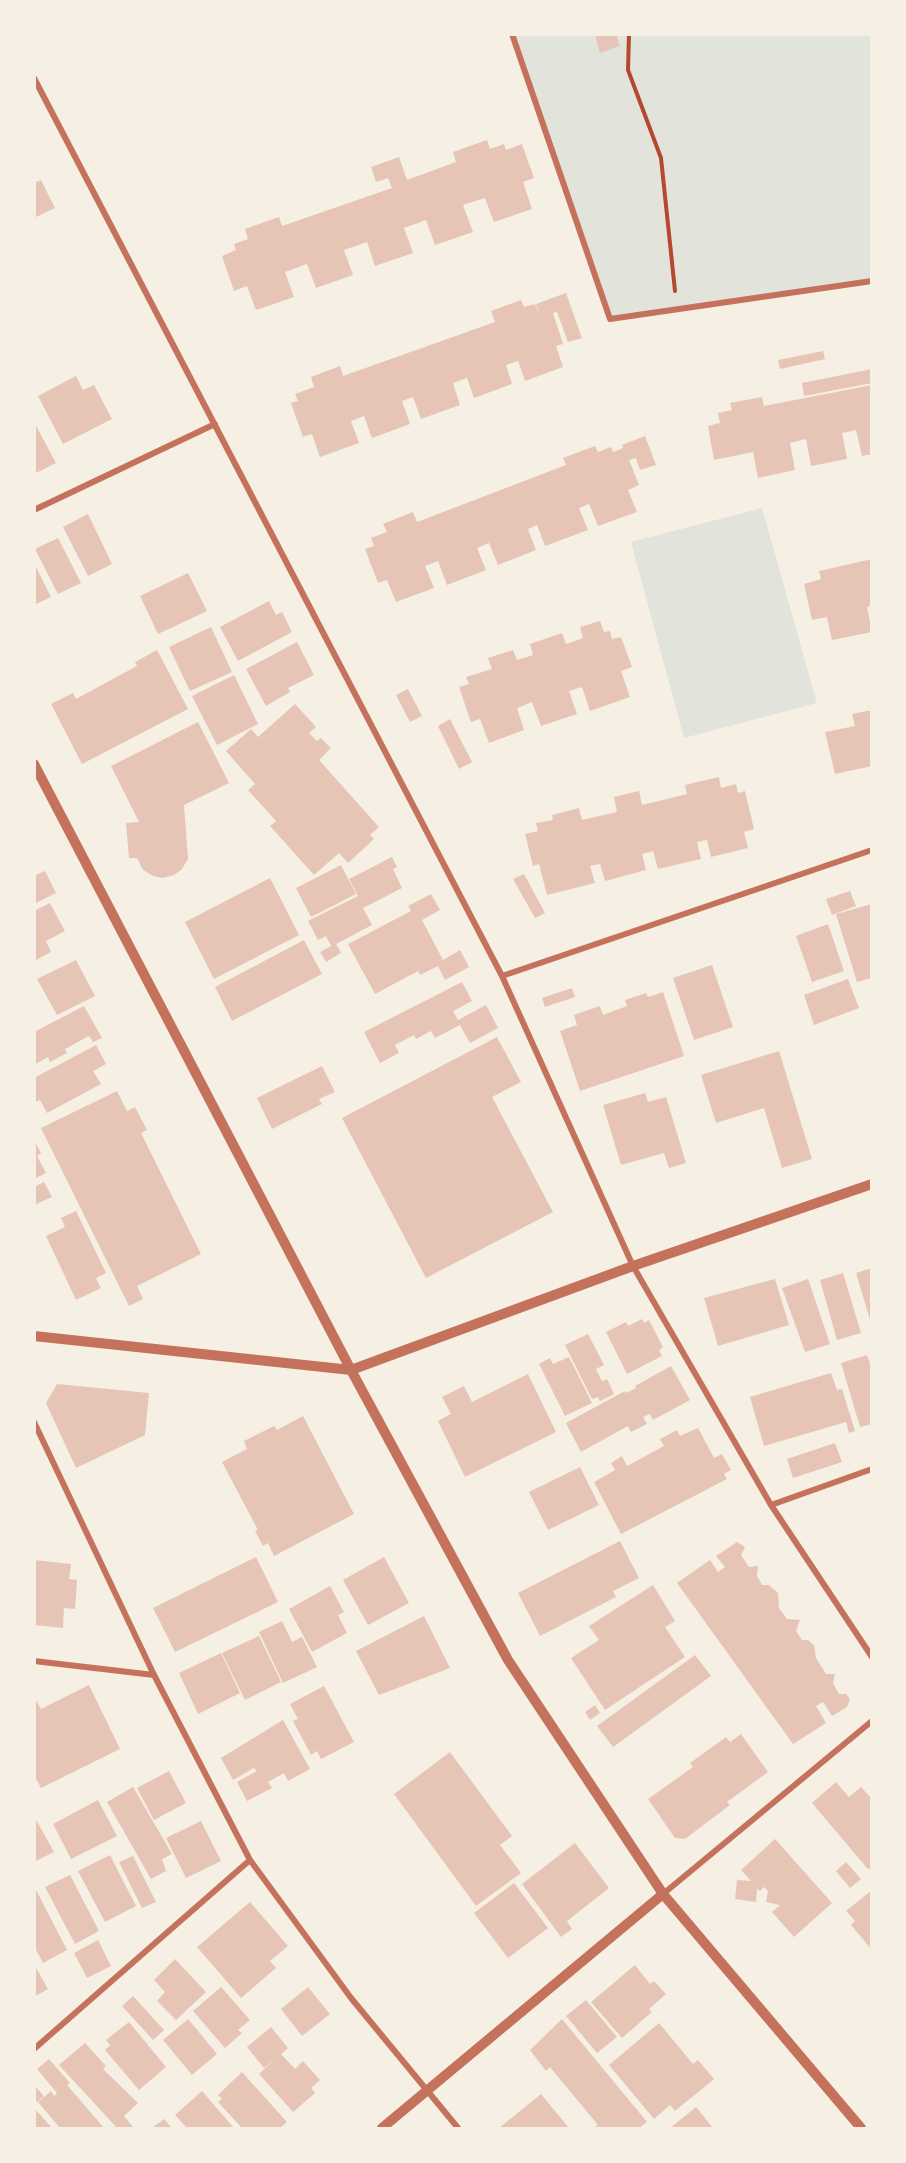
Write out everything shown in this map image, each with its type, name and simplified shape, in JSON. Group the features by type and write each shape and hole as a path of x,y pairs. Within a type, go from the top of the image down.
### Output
{"street":[{"path":"512,34 610,319 872,280"},
{"path":"34,78 502,976 633,1266 771,1505 872,1657"},
{"path":"34,510 215,424"},
{"path":"34,764 351,1370 508,1660 663,1894 861,2128"},
{"path":"502,976 872,850"},
{"path":"34,1336 351,1370 633,1266 872,1184"},
{"path":"34,1422 154,1675 250,1860 351,1998 458,2128"},
{"path":"771,1505 872,1469"},
{"path":"34,1661 154,1675"},
{"path":"382,2128 872,1721"},
{"path":"34,2049 250,1860"}],"path":[{"path":"629,34 628,70 661,158 677,309"}],"shaded area":[{"path":"512,35 871,35 871,281 610,319"},
{"path":"762,508 817,703 684,738 631,542"}],"building":[{"path":"616,34 620,46 600,53 595,35"},
{"path":"487,140 490,149 504,144 506,150 522,144 534,178 523,182 532,209 494,222 485,198 463,205 473,232 435,245 426,220 404,228 413,253 375,266 367,242 344,250 353,275 316,288 307,264 285,272 294,297 256,310 247,286 234,291 222,256 236,250 234,244 248,239 245,229 279,217 282,226 392,188 388,178 376,182 371,167 399,157 407,180 456,162 453,152"},
{"path":"41,180 55,208 34,218 34,183"},
{"path":"566,293 582,338 568,342 557,312 553,313 563,344 556,346 563,367 525,381 518,361 506,365 512,384 474,398 467,378 453,383 460,405 421,419 413,397 402,401 410,424 372,438 364,416 351,421 359,443 320,457 312,434 303,437 291,403 298,401 295,394 314,387 311,377 340,366 343,376 495,322 491,311 521,300 524,307 535,304 539,314 536,304"},
{"path":"823,351 825,359 780,369 778,360"},
{"path":"872,369 872,383 804,396 802,383"},
{"path":"76,376 83,390 94,385 112,419 63,444 38,396"},
{"path":"872,385 872,454 862,456 856,430 842,433 847,459 811,466 806,439 790,443 795,470 758,478 753,452 714,460 708,426 720,423 718,413 732,410 730,403 762,397 764,406"},
{"path":"34,422 56,463 34,474"},
{"path":"645,436 656,465 640,470 636,458 629,460 639,485 628,490 637,512 598,526 589,504 579,508 588,530 545,546 537,525 528,529 536,550 498,565 489,543 477,548 486,570 447,585 438,561 425,566 434,588 396,602 387,580 378,583 365,549 374,546 371,538 387,532 383,524 413,512 417,522 566,465 563,458 595,446 598,452 611,447 613,452 623,448 622,445"},
{"path":"88,514 112,564 88,576 63,527"},
{"path":"58,538 81,583 58,594 35,549"},
{"path":"872,559 872,606 867,607 872,632 832,640 827,617 812,620 804,584 821,579 819,571"},
{"path":"34,563 51,597 34,605"},
{"path":"188,573 207,611 158,634 140,596"},
{"path":"269,601 276,615 282,612 292,632 238,661 220,627"},
{"path":"600,621 604,632 610,631 612,639 621,637 632,667 621,671 630,697 590,711 582,687 569,691 577,714 541,726 532,702 517,708 524,730 489,743 480,719 471,722 459,687 469,684 466,677 492,669 488,658 513,650 517,660 533,655 530,644 562,633 566,644 583,638 580,627"},
{"path":"211,627 232,672 190,691 169,647"},
{"path":"297,642 314,675 288,688 290,692 266,706 246,669"},
{"path":"157,650 188,709 82,764 51,704 73,693 76,699 137,666 135,662"},
{"path":"234,675 258,724 217,745 192,696"},
{"path":"408,689 422,716 410,722 396,695"},
{"path":"295,704 316,727 309,733 317,741 321,738 331,748 319,760 379,827 370,835 374,839 348,863 339,853 314,875 270,826 276,821 248,790 255,784 226,751 251,729 258,737"},
{"path":"872,710 872,766 835,774 825,732 855,726 852,714"},
{"path":"450,719 472,762 459,769 438,726"},
{"path":"198,722 229,783 184,805 188,859 182,869 174,875 163,878 153,876 143,870 137,858 129,858 126,823 139,822 111,766"},
{"path":"719,777 721,788 736,784 738,793 745,791 754,829 744,832 748,848 711,857 707,840 697,842 701,859 658,869 653,851 642,854 646,870 605,881 600,864 590,866 595,883 547,895 539,864 533,866 525,834 538,831 536,823 553,820 552,815 579,808 582,820 617,812 614,797 639,791 642,805 687,794 685,785"},
{"path":"392,857 397,867 393,869 402,888 363,908 372,925 336,944 341,953 326,962 320,952 331,946 326,936 318,940 308,921 358,896 349,879"},
{"path":"341,865 356,894 311,917 296,888"},
{"path":"45,871 56,893 34,904 34,876"},
{"path":"524,874 545,913 535,918 513,879"},
{"path":"270,878 299,935 214,979 185,922"},
{"path":"850,891 856,906 832,915 826,899"},
{"path":"431,894 440,910 422,920 443,960 460,950 469,967 445,980 438,966 420,975 418,971 375,994 348,944 411,911 408,906"},
{"path":"50,903 65,931 46,941 51,952 36,960 34,911"},
{"path":"872,904 872,978 857,982 836,914"},
{"path":"828,924 844,971 812,982 796,936"},
{"path":"304,940 322,974 232,1021 215,987"},
{"path":"76,960 95,996 57,1015 37,979"},
{"path":"712,965 733,1027 694,1040 673,978"},
{"path":"848,979 859,1008 814,1025 804,995"},
{"path":"462,982 472,1001 453,1011 458,1020 486,1005 498,1028 470,1043 460,1025 435,1038 431,1031 416,1039 414,1035 395,1045 399,1053 380,1063 364,1032"},
{"path":"572,988 575,997 545,1007 542,998"},
{"path":"663,992 684,1056 580,1091 560,1031 577,1025 574,1015 600,1006 603,1015 627,1006 625,1000 646,993 648,997"},
{"path":"84,1006 102,1038 93,1042 89,1036 65,1049 67,1053 50,1062 48,1057 34,1065 34,1032"},
{"path":"497,1037 521,1082 492,1097 553,1212 426,1278 342,1118"},
{"path":"96,1045 106,1064 93,1071 101,1084 47,1113 40,1100 34,1103 34,1078"},
{"path":"779,1051 812,1159 782,1168 764,1108 716,1123 701,1075"},
{"path":"322,1066 335,1092 319,1099 322,1104 272,1129 257,1098"},
{"path":"117,1091 127,1111 135,1107 147,1130 141,1133 201,1254 137,1286 143,1299 129,1306 41,1128"},
{"path":"645,1093 648,1102 666,1097 686,1163 669,1168 664,1153 621,1165 603,1105"},
{"path":"34,1140 41,1153 37,1156 46,1173 34,1179"},
{"path":"44,1182 52,1197 34,1205 34,1187"},
{"path":"76,1211 106,1273 96,1278 101,1288 76,1300 46,1236 65,1227 61,1218"},
{"path":"872,1268 872,1323 871,1323 856,1273"},
{"path":"843,1273 861,1333 837,1340 820,1280"},
{"path":"775,1279 789,1325 718,1346 704,1298"},
{"path":"808,1279 830,1344 805,1352 782,1288"},
{"path":"642,1319 644,1323 649,1320 663,1347 659,1350 662,1356 627,1374 606,1332 626,1322 628,1326"},
{"path":"588,1334 604,1365 596,1369 602,1381 607,1379 614,1394 600,1401 598,1397 592,1399 565,1345"},
{"path":"867,1355 872,1369 872,1424 860,1427 841,1363"},
{"path":"569,1357 592,1403 565,1416 539,1364 550,1358 553,1364"},
{"path":"671,1366 690,1400 653,1420 650,1414 643,1417 647,1424 631,1432 628,1426 581,1452 566,1423 625,1391 626,1393 636,1388 635,1386"},
{"path":"831,1373 837,1390 842,1389 855,1431 849,1433 846,1422 764,1446 750,1397"},
{"path":"528,1374 556,1432 465,1477 438,1421 451,1414 442,1397 464,1386 472,1402"},
{"path":"57,1384 149,1393 145,1435 76,1468 46,1403"},
{"path":"303,1416 354,1514 274,1556 268,1543 263,1546 255,1531 258,1530 222,1462 247,1449 244,1441 274,1426 277,1430"},
{"path":"698,1428 714,1458 722,1454 731,1470 724,1474 727,1479 621,1534 594,1482 615,1470 611,1463 622,1456 627,1466 664,1446 660,1439 677,1430 680,1436"},
{"path":"835,1443 842,1462 793,1478 787,1459"},
{"path":"580,1467 599,1505 548,1530 529,1492"},
{"path":"620,1541 639,1578 613,1591 616,1597 540,1636 518,1593"},
{"path":"737,1542 745,1547 741,1555 749,1567 758,1566 757,1576 762,1585 769,1585 778,1593 779,1608 787,1619 800,1620 796,1631 802,1640 808,1640 814,1645 816,1658 826,1674 835,1674 833,1683 839,1694 846,1694 850,1699 847,1707 832,1716 823,1702 816,1706 826,1723 793,1744 677,1583 710,1560 718,1572 725,1567 716,1556"},
{"path":"256,1557 278,1602 175,1652 153,1608"},
{"path":"384,1557 409,1603 368,1625 343,1580"},
{"path":"34,1560 71,1564 69,1579 77,1580 75,1609 64,1608 63,1628 34,1625"},
{"path":"653,1585 675,1621 665,1627 685,1657 605,1710 571,1658 599,1640 589,1626"},
{"path":"330,1586 344,1612 338,1615 347,1633 312,1652 289,1609"},
{"path":"424,1616 450,1668 379,1695 356,1651"},
{"path":"282,1621 292,1642 302,1637 317,1667 283,1683 259,1632"},
{"path":"259,1636 281,1682 245,1700 222,1653"},
{"path":"221,1653 240,1693 198,1714 179,1673"},
{"path":"695,1655 711,1676 613,1747 597,1726"},
{"path":"89,1685 120,1749 41,1788 34,1775 34,1697 41,1709"},
{"path":"324,1686 354,1742 321,1759 317,1751 311,1755 293,1721 298,1719 290,1704"},
{"path":"595,1705 600,1713 590,1720 585,1712"},
{"path":"283,1720 310,1769 288,1781 284,1773 268,1782 272,1788 247,1801 237,1782 257,1771 254,1768 233,1780 221,1758"},
{"path":"741,1734 768,1772 727,1802 730,1805 685,1839 675,1838 648,1799 693,1767 690,1763 726,1737 730,1742"},
{"path":"450,1752 512,1836 500,1845 521,1873 476,1906 394,1794"},
{"path":"169,1771 186,1803 154,1820 137,1788"},
{"path":"836,1782 849,1797 861,1787 872,1799 872,1870 867,1868 812,1803"},
{"path":"133,1787 172,1854 162,1859 166,1871 151,1879 107,1802"},
{"path":"98,1800 117,1836 71,1859 53,1824"},
{"path":"34,1816 54,1852 34,1862"},
{"path":"201,1821 221,1861 186,1878 166,1838"},
{"path":"775,1839 832,1903 794,1937 772,1912 780,1905 766,1902 768,1891 764,1887 760,1891 757,1889 756,1902 735,1899 737,1880 751,1881 741,1870"},
{"path":"575,1843 609,1888 567,1921 572,1929 561,1937 522,1884"},
{"path":"110,1855 136,1906 105,1922 78,1871"},
{"path":"133,1856 156,1902 142,1908 119,1862"},
{"path":"846,1862 861,1879 850,1888 836,1871"},
{"path":"70,1875 99,1931 75,1944 45,1887"},
{"path":"514,1883 548,1928 508,1958 474,1913"},
{"path":"34,1886 67,1950 43,1963 34,1946"},
{"path":"872,1890 872,1950 851,1925 855,1921 846,1911"},
{"path":"250,1902 288,1946 270,1961 276,1968 241,1998 197,1947"},
{"path":"98,1940 111,1966 87,1978 74,1953"},
{"path":"175,1959 206,1992 176,2020 157,2001 165,1992 154,1980"},
{"path":"34,1964 48,1989 34,1997"},
{"path":"635,1965 650,1984 654,1981 666,1994 649,2009 652,2012 622,2038 591,2002"},
{"path":"221,1987 250,2020 238,2030 242,2033 225,2048 193,2011"},
{"path":"308,1987 330,2014 302,2036 281,2009"},
{"path":"133,1996 164,2030 153,2040 122,2006"},
{"path":"586,2000 617,2037 597,2053 566,2016"},
{"path":"188,2019 217,2054 192,2075 163,2040"},
{"path":"562,2019 647,2122 639,2128 593,2128 598,2125 550,2067 546,2071 530,2050"},
{"path":"129,2022 166,2067 139,2090 105,2050 110,2045 106,2040"},
{"path":"659,2023 693,2064 698,2060 714,2079 675,2111 670,2105 654,2119 609,2065"},
{"path":"271,2027 288,2048 281,2054 295,2069 303,2061 320,2080 311,2088 315,2093 293,2112 259,2074 276,2058 264,2068 247,2047"},
{"path":"85,2043 106,2066 103,2069 138,2103 124,2116 133,2127 117,2128 59,2065"},
{"path":"49,2059 70,2083 67,2085 104,2128 60,2128 38,2102 51,2091 54,2096 57,2093 37,2069"},
{"path":"242,2072 287,2122 280,2128 242,2128 218,2102 222,2099 218,2095"},
{"path":"34,2085 44,2096 37,2102 34,2099"},
{"path":"202,2091 234,2128 187,2128 175,2115"},
{"path":"541,2094 569,2128 499,2128"},
{"path":"696,2107 713,2128 670,2128"},
{"path":"34,2108 52,2128 34,2128"},
{"path":"164,2119 172,2128 152,2128"}]}
